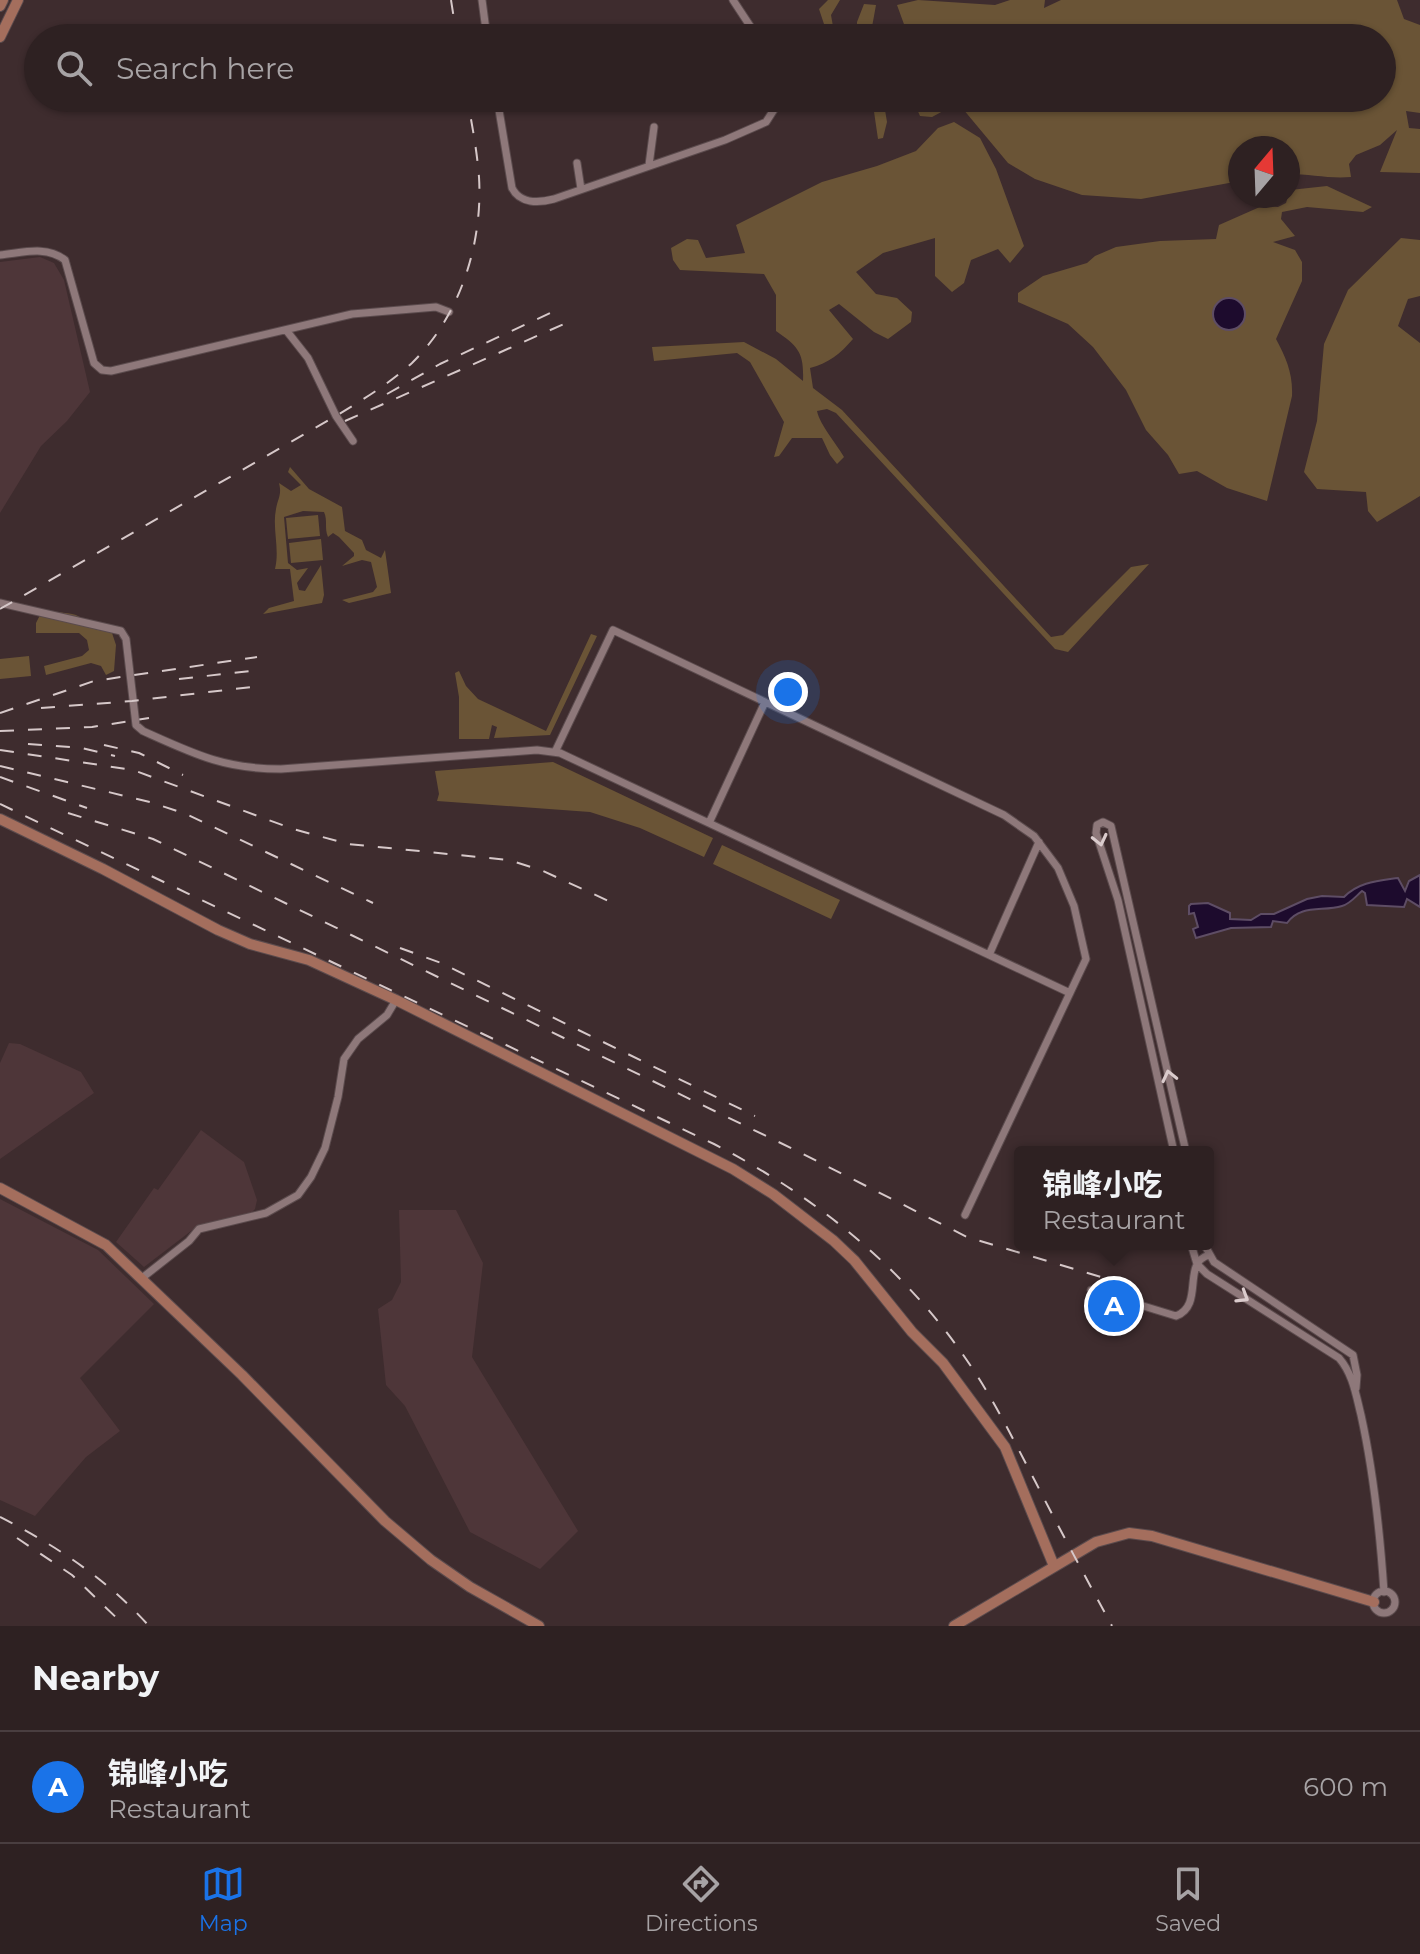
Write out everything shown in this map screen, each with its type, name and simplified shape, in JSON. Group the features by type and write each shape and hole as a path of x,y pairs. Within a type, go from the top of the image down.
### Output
{"street":[{"path":"0,6 3,0"},
{"path":"0,37 18,0"},
{"path":"482,0 485,24"},
{"path":"733,0 749,24"},
{"path":"499,112 512,188 515,194 535,202 546,201 725,140 766,122 772,112"},
{"path":"649,165 654,127"},
{"path":"577,163 581,189"},
{"path":"0,255 39,250 58,254 65,260 94,363 102,370 111,371 376,311 436,307 449,312"},
{"path":"286,330 308,358 336,416 353,441"},
{"path":"0,603 121,631 126,639 136,725 208,760 229,766 281,769 537,750 555,752 1070,993"},
{"path":"555,752 613,630 1004,815 1039,842 1067,887 1086,959 965,1215"},
{"path":"709,823 765,702"},
{"path":"0,819 218,930 250,944 309,960 396,1000 733,1169 773,1194 854,1260 912,1332 943,1363 1005,1447 1054,1566"},
{"path":"1173,1146 1118,900 1096,833 1097,825 1103,822 1111,826 1129,897 1185,1146"},
{"path":"989,955 1039,842"},
{"path":"142,1278 189,1241 199,1229 266,1213 298,1195 325,1148 344,1059 358,1039 387,1015 396,1000"},
{"path":"0,1188 94,1237 142,1278 242,1375 385,1521 431,1560 470,1587 539,1626"},
{"path":"1091,1290 1176,1316 1186,1310 1191,1302 1196,1268 1192,1250"},
{"path":"1207,1250 1214,1262 1353,1355 1357,1375 1355,1391"},
{"path":"1196,1268 1203,1256 1209,1255"},
{"path":"1196,1268 1339,1358 1350,1374 1379,1511 1384,1592"},
{"path":"954,1626 1096,1542 1129,1533 1152,1536 1374,1602"},
{"path":"1384,1592 1395,1599 1391,1611 1376,1609 1374,1602 1378,1594 1384,1592"}],"shaded area":[{"path":"828,0 840,0 831,15 833,24 824,24 819,9"},
{"path":"918,0 995,5 1010,0 1045,0 1044,8 1061,0 1397,0 1404,19 1420,25 1420,113 1406,111 1409,128 1420,129 1420,173 1380,172 1397,130 1380,145 1356,155 1349,164 1351,177 1300,175 1300,136 1228,136 1228,183 1141,199 1082,195 1035,179 1008,163 966,112 1396,112 1396,24 904,24 897,5"},
{"path":"864,4 876,5 873,24 857,22"},
{"path":"874,112 885,112 887,122 883,138 878,139"},
{"path":"918,112 941,112 932,117 920,116"},
{"path":"954,122 980,138 996,169 1024,246 1010,263 998,249 971,260 964,283 952,292 935,276 935,238 883,253 856,272 876,294 897,298 912,312 911,322 888,339 874,332 839,304 829,310 853,339 834,357 810,368 813,388 842,410 1051,637 1063,635 1131,567 1149,564 1068,652 1055,649 836,413 827,409 817,411 844,457 837,464 822,438 792,438 779,456 774,457 784,422 750,362 737,353 654,361 652,347 744,342 776,359 803,381 801,357 790,342 776,331 776,295 764,274 680,270 673,260 671,248 687,239 698,240 706,258 745,253 736,225 822,182 916,151 938,128"},
{"path":"1327,186 1372,207 1363,212 1307,207 1282,212 1281,219 1295,236 1273,242 1295,250 1302,262 1302,281 1276,339 1288,366 1292,396 1267,501 1227,488 1197,471 1179,474 1168,455 1146,430 1126,390 1093,347 1068,324 1018,302 1018,293 1043,276 1087,263 1116,247 1160,241 1216,239 1219,225 1257,208 1300,208 1300,189"},
{"path":"1401,238 1420,240 1420,296 1408,299 1398,326 1420,343 1420,496 1377,522 1368,511 1366,492 1317,489 1304,472 1317,421 1324,344 1348,290"},
{"path":"40,257 54,263 64,280 90,392 67,421 41,446 0,513 0,262"},
{"path":"1229,298 1240,303 1245,314 1240,325 1229,330 1218,325 1213,314 1218,303"},
{"path":"290,467 309,489 342,507 345,531 362,540 366,550 381,558 385,550 391,593 349,603 342,600 373,592 377,587 371,562 362,560 342,566 354,553 333,533 328,537 324,512 303,511 284,517 288,563 297,570 308,568 297,583 299,590 305,591 321,565 322,603 263,614 269,608 294,601 290,569 275,569 275,516 279,483 291,491 301,485 288,472"},
{"path":"318,515 320,536 288,539 286,518"},
{"path":"321,539 323,560 291,563 289,543"},
{"path":"42,611 76,615 94,628 111,630 116,645 114,671 106,675 101,666 91,663 46,675 44,666 82,656 89,650 87,640 79,633 36,633 36,623"},
{"path":"591,634 597,636 550,735 494,738 497,727 492,725 489,739 459,739 459,697 455,673 459,671 466,686 478,699 546,731"},
{"path":"29,656 31,676 0,679 0,659"},
{"path":"553,762 713,838 704,857 640,828 590,812 437,801 439,794 435,771"},
{"path":"722,845 840,900 831,919 713,864"},
{"path":"1420,875 1420,907 1407,899 1404,907 1367,905 1362,891 1345,905 1305,911 1287,923 1273,921 1271,927 1231,928 1196,938 1193,929 1198,927 1194,913 1189,914 1191,904 1208,903 1230,913 1230,919 1251,920 1261,914 1274,914 1307,899 1344,897 1362,885 1376,881 1398,878 1405,891 1409,881"},
{"path":"9,1043 20,1044 81,1072 94,1093 0,1159 0,1063"},
{"path":"201,1130 244,1162 257,1200 255,1209 195,1228 144,1267 116,1242"},
{"path":"0,1199 98,1250 154,1304 80,1378 120,1431 86,1457 35,1516 0,1500"},
{"path":"399,1210 456,1210 483,1263 472,1357 578,1531 540,1569 470,1532 405,1406 386,1385 378,1309 392,1300 401,1282"}],"railway":[{"path":"451,0 455,24"},
{"path":"0,609 336,416 385,385 412,363 443,324 465,278 472,253 477,228 479,177 470,112"},
{"path":"387,394 440,364 559,309"},
{"path":"345,421 564,324"},
{"path":"0,713 94,681 257,657"},
{"path":"179,679 259,670"},
{"path":"41,708 260,686"},
{"path":"0,731 92,727 149,718"},
{"path":"28,744 82,748 115,756"},
{"path":"104,745 139,753 183,775"},
{"path":"0,750 133,770 293,829 348,844 509,860 543,871 613,903"},
{"path":"0,766 150,802 186,814 373,903"},
{"path":"0,777 87,808"},
{"path":"0,804 714,1144 753,1165 826,1214 892,1271 950,1337 976,1374 1112,1626"},
{"path":"68,813 153,839 793,1149 967,1237 1111,1280"},
{"path":"400,948 441,963 755,1116"},
{"path":"0,1517 79,1564 116,1593 149,1626"},
{"path":"17,1538 72,1575 125,1626"}],"place":[{"name":"锦峰小吃","path":"1114,1306"}]}
